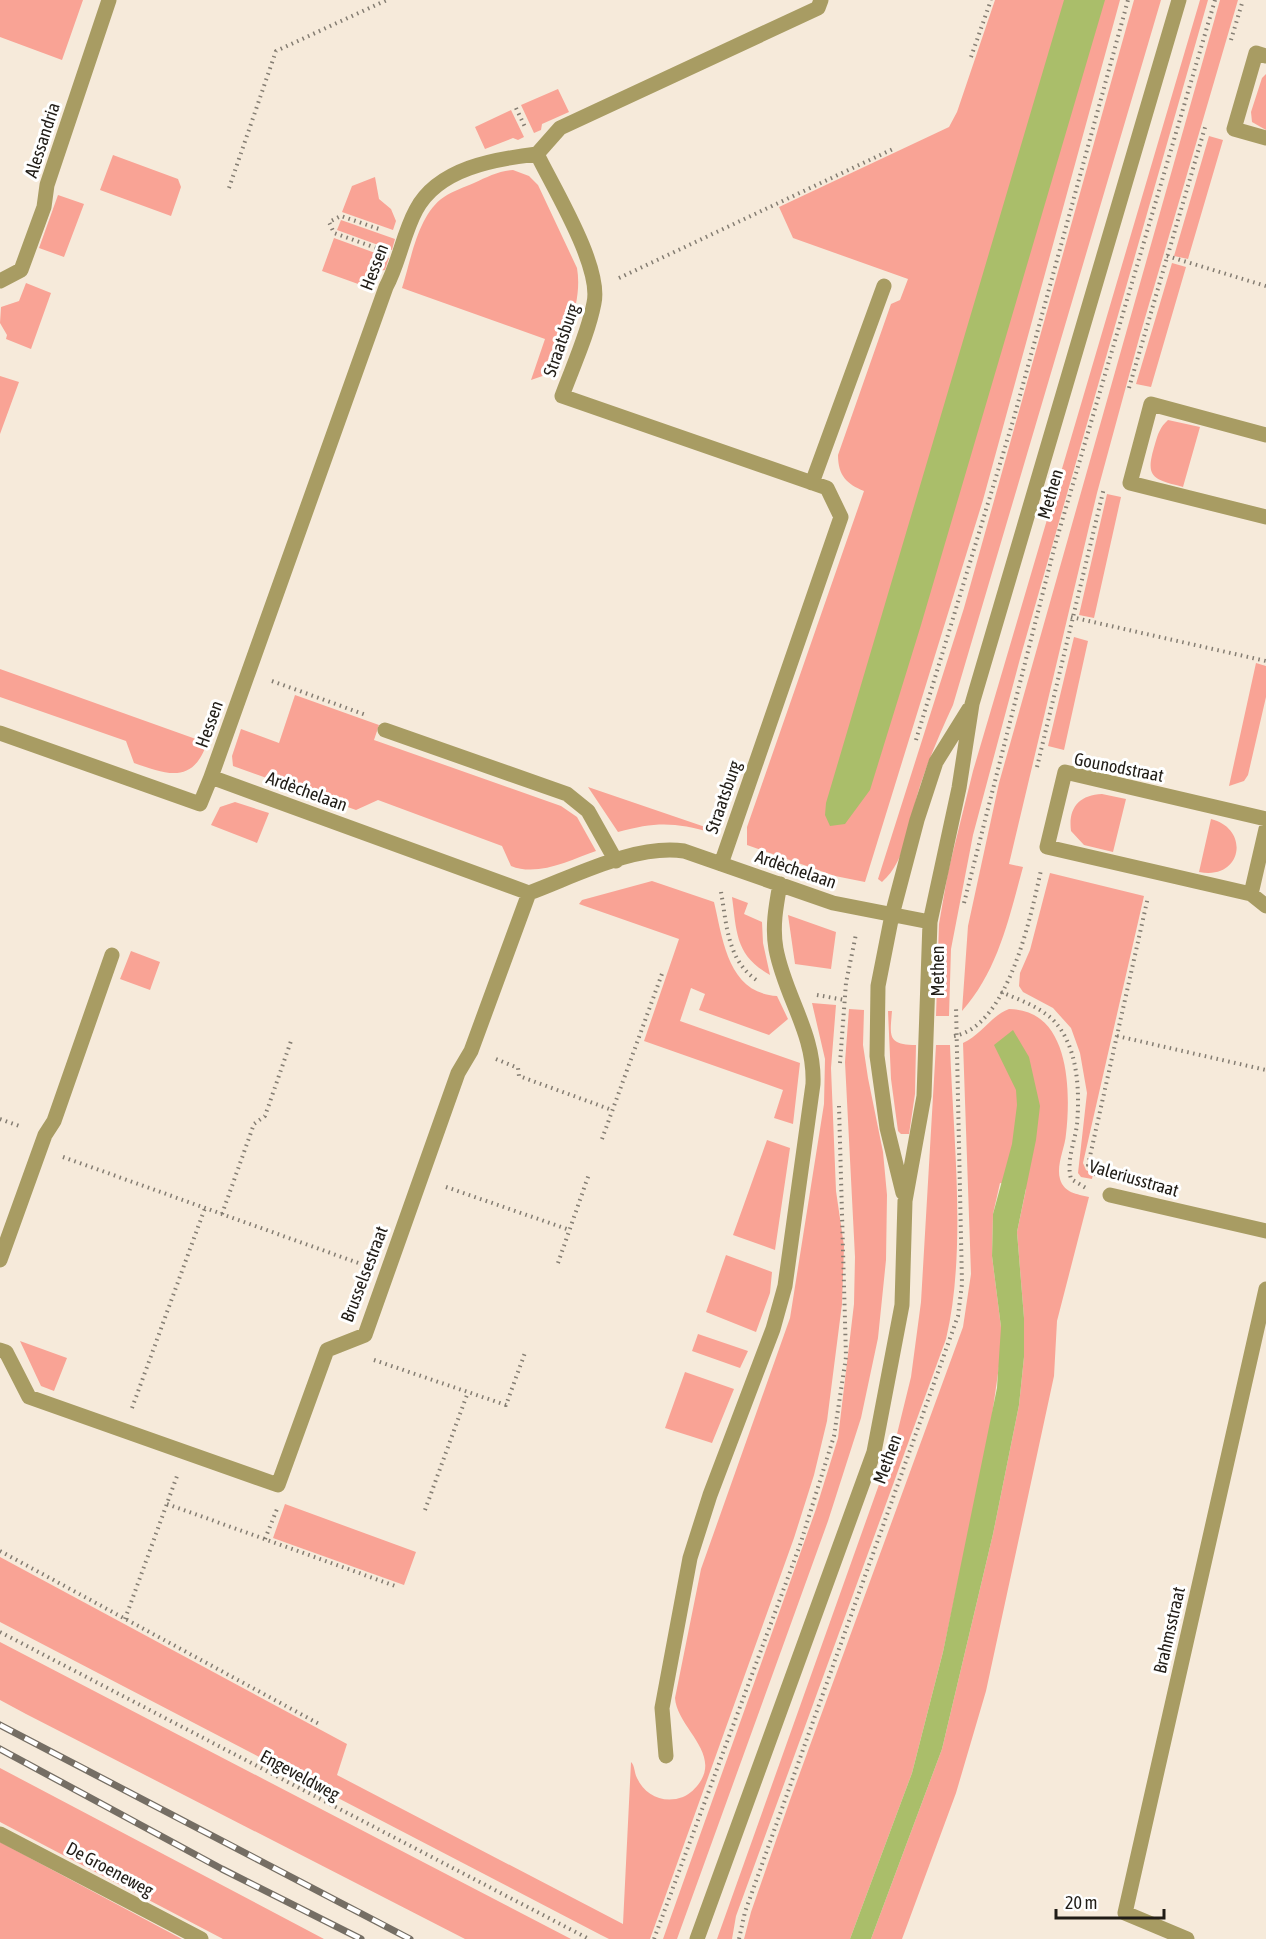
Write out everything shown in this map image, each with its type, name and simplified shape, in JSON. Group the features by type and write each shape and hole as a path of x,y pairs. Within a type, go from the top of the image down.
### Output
{"street":[{"name":"Alessandria","path":"0,279 21,270 44,207 47,185 110,0"},
{"path":"537,154 560,128 818,9 821,0"},
{"name":"Methen","path":"697,1939 874,1452 902,1305 905,1201 924,1096 930,922 959,788 972,704 1179,0"},
{"path":"1266,56 1256,53 1234,129 1266,138"},
{"name":"Hessen","path":"211,777 416,210 427,194 443,181 492,159 537,154"},
{"name":"Straatsburg","path":"537,154 588,259 595,282 594,303 562,396 827,488 841,517 721,864"},
{"path":"813,483 884,286"},
{"path":"1266,435 1151,404 1130,483 1266,517"},
{"name":"Methen","path":"905,1201 887,1128 877,1056 876,1001 892,915 917,820 936,762 972,704"},
{"path":"385,730 567,794 588,811 616,861"},
{"path":"0,733 200,804 211,777"},
{"name":"Gounodstraat","path":"1047,846 1065,772 1266,819"},
{"name":"Ardèchelaan","path":"211,777 529,893 616,861 656,849 670,849 684,851 833,903 930,922"},
{"path":"1251,894 1266,829"},
{"path":"1047,846 1251,894 1266,906"},
{"path":"666,1756 662,1708 690,1558 710,1495 773,1329 785,1286 813,1084 814,1063 810,1042 776,949 774,917 780,884"},
{"name":"Brusselsestraat","path":"0,1350 6,1352 29,1397 278,1485 327,1350 364,1335 458,1074 471,1051 529,893"},
{"path":"0,1260 40,1149 54,1121 112,955"},
{"name":"Valeriusstraat","path":"1110,1195 1266,1231"},
{"name":"Brahmsstraat","path":"1187,1939 1125,1913 1266,1289"},
{"name":"De Groeneweg","path":"0,1834 201,1939"}],"path":[{"path":"229,188 276,51 387,0"},
{"path":"970,57 991,0"},
{"name":"Methen","path":"962,908 1055,545 1215,0"},
{"path":"595,282 612,281 893,149"},
{"path":"399,257 334,233 330,222 341,216 406,238"},
{"path":"1167,256 1266,286"},
{"path":"1071,616 1266,661"},
{"path":"248,673 383,721 385,730"},
{"path":"955,1036 972,1029 990,1012 1021,951 1047,846"},
{"path":"1110,1195 1088,1165 1154,871"},
{"path":"602,1139 663,971"},
{"name":"Valeriusstraat","path":"1001,992 1032,1005 1051,1018 1063,1033 1077,1078 1077,1125 1068,1168 1071,1179 1082,1187 1110,1195"},
{"name":"Methen","path":"739,1939 745,1912 958,1316 962,1284 956,999"},
{"path":"1117,1036 1266,1070"},
{"path":"222,1214 254,1124 264,1116 291,1041"},
{"path":"471,1051 518,1068 519,1076 612,1110"},
{"path":"40,1149 387,1273"},
{"path":"558,1263 589,1174"},
{"path":"421,1178 570,1230"},
{"path":"123,1430 205,1209"},
{"path":"345,1342 360,1355 506,1405 526,1350"},
{"path":"425,1509 468,1392"},
{"path":"125,1619 186,1453"},
{"path":"167,1504 398,1587"},
{"path":"0,1551 321,1725"},
{"name":"Engeveldweg","path":"0,1632 589,1939"}],"shaded area":[{"path":"0,0 83,0 62,60 0,37"},
{"path":"995,0 1120,0 983,500 865,882 835,876 747,845 747,827 864,491 848,482 842,474 838,455 891,304 900,300 908,279 793,238 779,207 949,127 957,112"},
{"path":"1064,0 1105,0 921,625 870,790 845,824 830,826 825,815 826,803"},
{"path":"1134,0 1161,0 953,705 924,773 898,862 882,882 878,879 964,608"},
{"path":"1200,0 1208,0 1021,655 973,835 951,949 949,1016 936,1016 939,924 948,872 973,771"},
{"path":"1220,0 1238,0 1140,335 1097,493 1009,864 1023,867 1001,943 985,979 962,1011 968,926 999,783"},
{"path":"1266,74 1266,130 1252,122 1251,112 1262,78"},
{"path":"558,89 569,112 542,124 541,130 534,133 521,105"},
{"path":"511,110 524,137 518,140 513,138 485,149 475,127"},
{"path":"1209,136 1223,140 1188,259 1174,256"},
{"path":"113,155 178,179 181,187 171,216 100,190"},
{"path":"513,170 529,176 538,185 577,268 575,307 554,372 531,380 545,339 402,288 417,238 428,214 435,205 455,191 493,175"},
{"path":"375,177 379,199 391,209 396,221 393,230 342,212 352,186"},
{"path":"58,195 84,204 64,257 39,248"},
{"path":"341,220 395,239 392,250 337,230"},
{"path":"334,238 389,258 385,270 378,271 372,289 322,271"},
{"path":"1172,263 1186,267 1151,387 1136,384"},
{"path":"26,283 51,293 31,349 6,339 7,335 0,323 1,307 19,301"},
{"path":"0,376 19,382 0,434"},
{"path":"1168,420 1200,427 1183,487 1157,479 1151,470 1157,437"},
{"path":"1107,494 1121,497 1094,618 1079,615"},
{"path":"1074,637 1088,641 1064,750 1048,746"},
{"path":"1256,663 1266,666 1266,697 1248,775 1244,781 1229,786"},
{"path":"0,669 207,743 201,756 187,771 168,773 134,763 126,741 0,697"},
{"path":"295,695 379,725 374,740 561,806 577,817 596,851 554,866 532,870 521,869 511,866 502,846 378,800 356,810 233,766 232,756 241,729 279,743"},
{"path":"588,787 714,830 713,833 676,825 643,826 618,832"},
{"path":"1102,794 1126,799 1113,852 1084,845 1071,831 1071,816 1077,804 1087,797"},
{"path":"235,802 269,813 257,843 211,825 220,807"},
{"path":"1211,819 1224,825 1232,833 1236,843 1236,853 1232,862 1225,869 1214,873 1199,872"},
{"path":"1050,873 1144,896 1083,1163 1086,1170 1093,1174 1092,1179 1081,1177 1078,1173 1087,1093 1080,1053 1071,1028 1053,1008 1023,992 1019,986 1020,973 1030,950"},
{"path":"652,881 714,902 725,948 738,975 761,993 777,996 788,1019 769,1035 699,1010 705,994 691,988 680,1021 800,1063 793,1124 774,1118 783,1090 644,1041 679,939 579,904 582,900"},
{"path":"732,897 748,903 744,914 762,922 763,943 770,975 750,959 744,951 737,932"},
{"path":"788,915 836,932 831,969 795,964"},
{"path":"131,951 160,962 150,990 120,979"},
{"path":"812,1003 836,1005 831,1068 836,1191 844,1246 842,1304 827,1421 814,1475 794,1538 650,1939 609,1939 0,1622 0,1557 347,1744 337,1775 623,1924 631,1762 645,1790 656,1797 669,1800 683,1797 693,1791 705,1771 705,1760 701,1750 677,1709 675,1698 701,1569 790,1318 824,1104 825,1059"},
{"path":"849,1009 864,1010 863,1045 883,1152 887,1195 886,1260 878,1338 861,1418 828,1521 677,1939 663,1939 816,1509 838,1438 854,1304 855,1257 845,1062"},
{"path":"1009,1009 1029,1013 1044,1022 1055,1037 1062,1055 1068,1096 1066,1134 1059,1168 1060,1179 1068,1190 1089,1197 1057,1321 1054,1376 986,1691 956,1793 902,1939 871,1939 942,1749 993,1534 1019,1405 1024,1357 1024,1318 1017,1232 1026,1189 1000,1183 993,1214 992,1256 1001,1327 1001,1352 989,1437 943,1652 912,1773 850,1939 744,1939 751,1912 790,1800 963,1327 971,1274 963,1043"},
{"path":"888,1011 892,1011 891,1033 895,1041 916,1045 915,1094 909,1134 901,1134 898,1131 891,1079"},
{"path":"1013,1030 1029,1057 1040,1106 1036,1140 1017,1232 1024,1318 1024,1357 1019,1405 993,1534 942,1749 871,1939 850,1939 912,1773 943,1652 997,1388 1001,1327 992,1256 993,1214 1012,1144 1017,1105 1016,1090 994,1045"},
{"path":"936,1045 950,1045 957,1194 956,1269 946,1339 736,1916 732,1939 717,1939 897,1434 911,1377 921,1302"},
{"path":"767,1140 790,1148 775,1250 733,1235"},
{"path":"726,1255 772,1272 770,1293 756,1332 706,1312"},
{"path":"698,1334 748,1351 740,1368 692,1351"},
{"path":"20,1341 67,1358 54,1391 41,1386"},
{"path":"685,1372 734,1389 712,1443 665,1428"},
{"path":"285,1504 416,1552 404,1585 273,1538"},
{"path":"0,1642 571,1939 465,1939 26,1714 0,1700"},
{"path":"0,1768 324,1939 223,1939 0,1822"},
{"path":"0,1842 182,1939 0,1939"}],"railway":[{"path":"0,1725 410,1939"},
{"path":"0,1749 222,1869 361,1939"}]}
